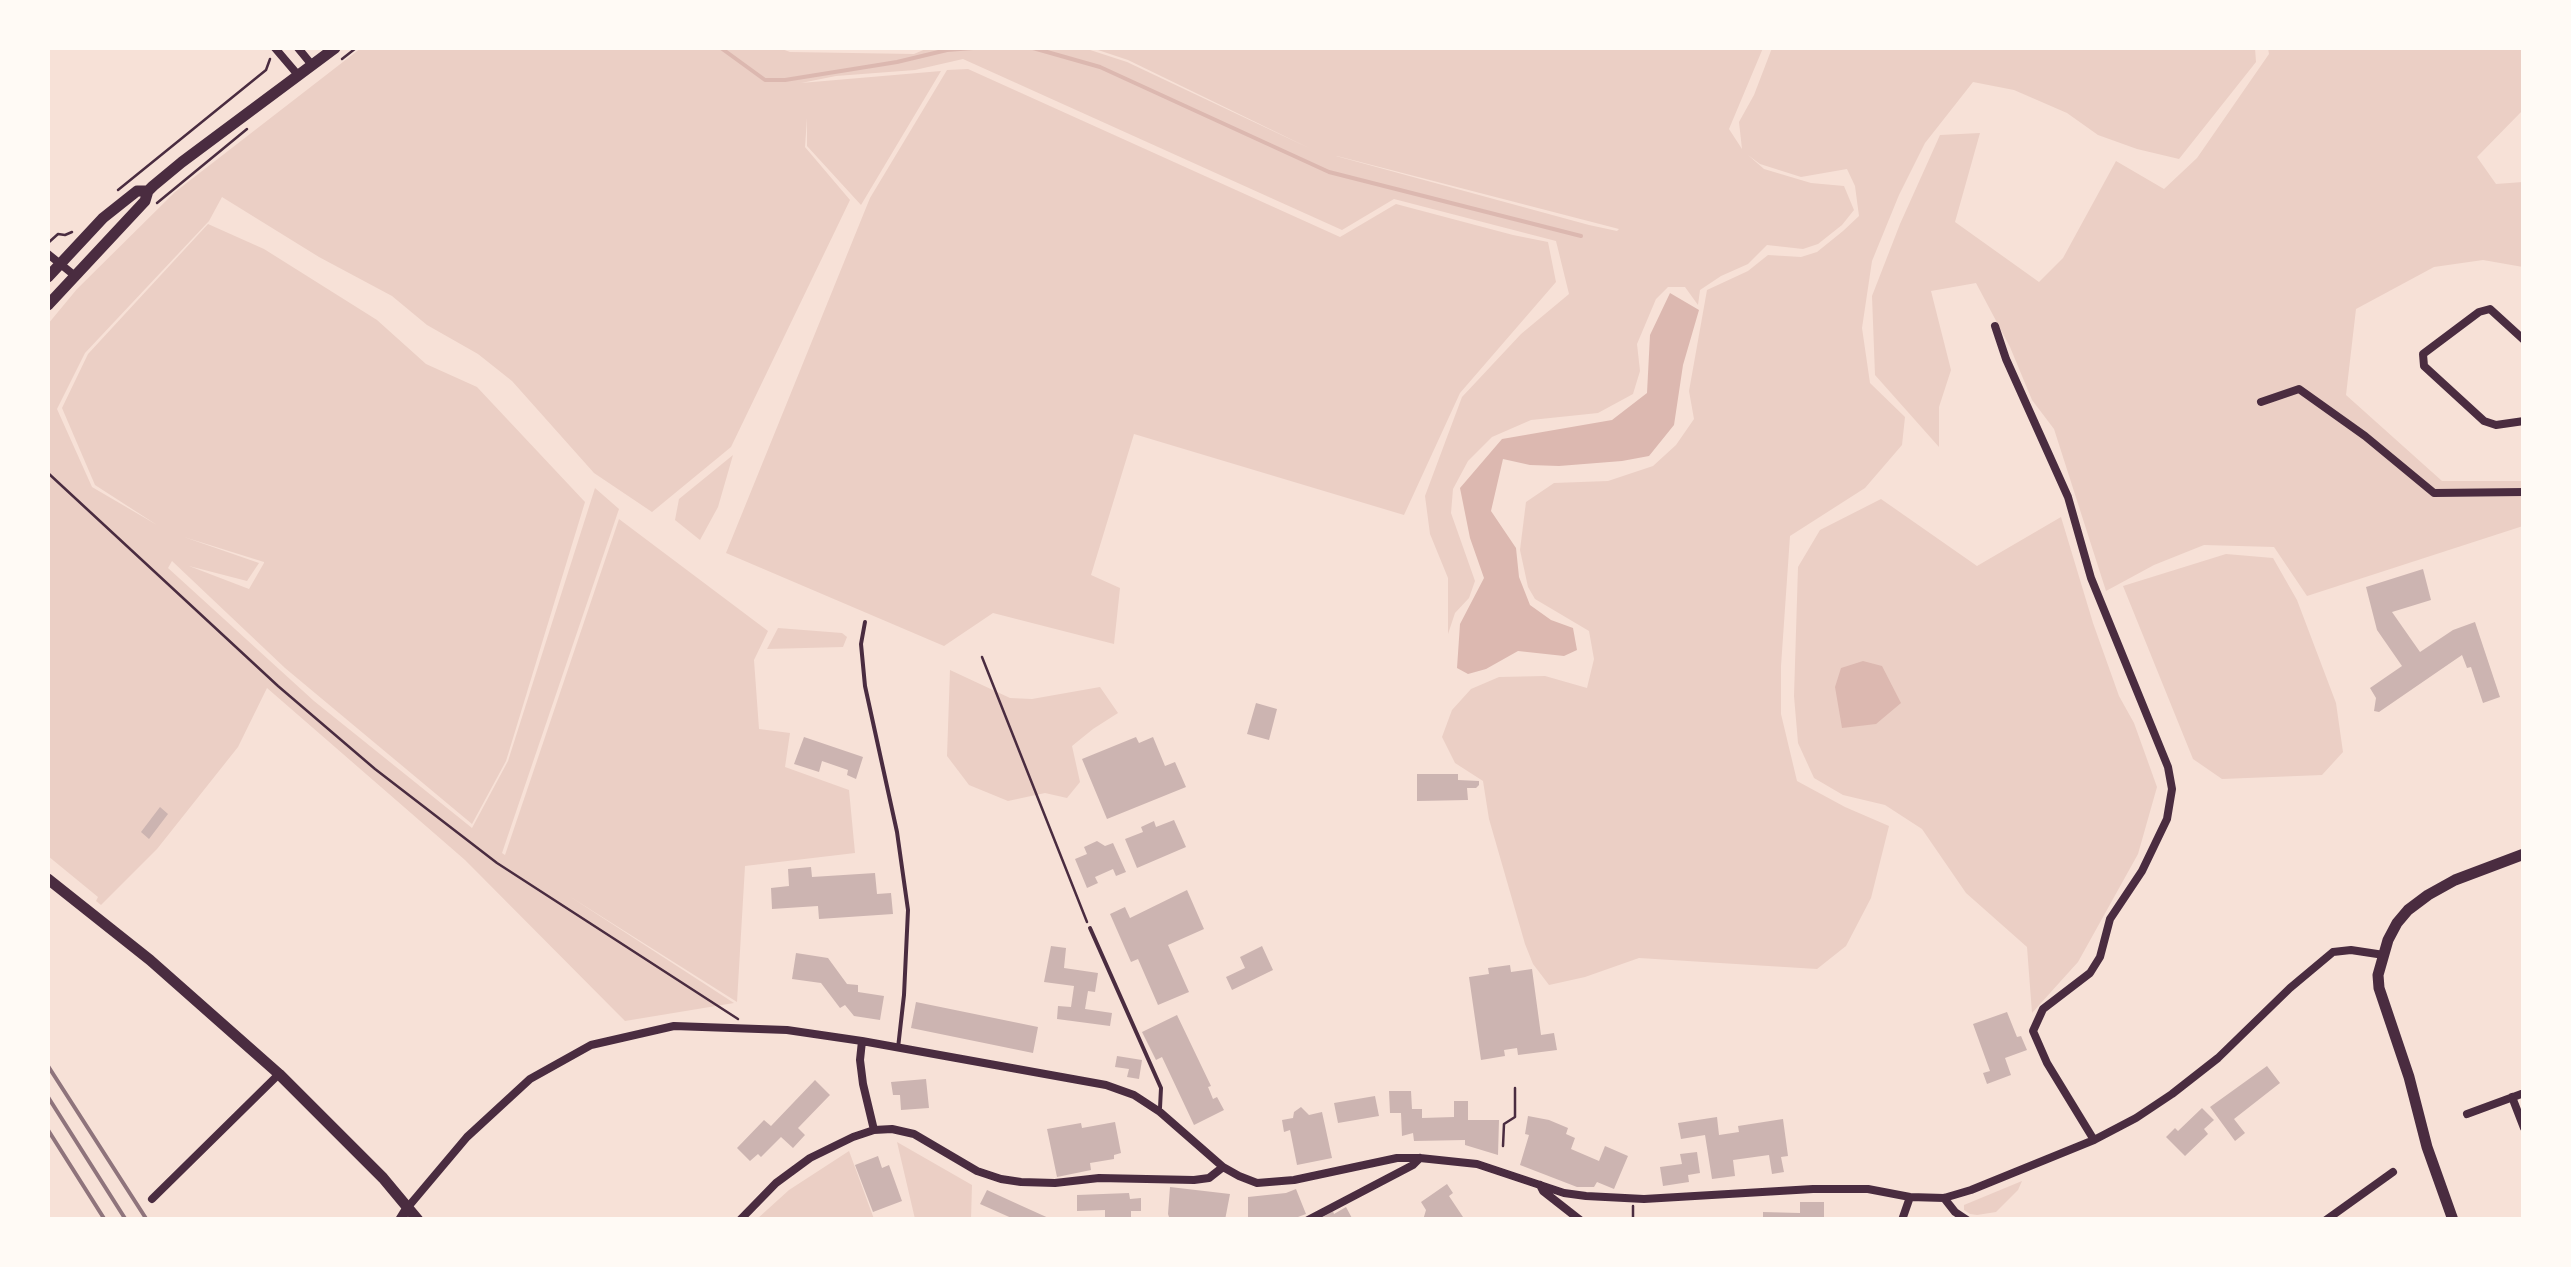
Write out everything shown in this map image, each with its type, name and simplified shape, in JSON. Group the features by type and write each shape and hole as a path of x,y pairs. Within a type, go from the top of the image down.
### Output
{"main road":[{"path":"48,305 146,202 148,191 298,75 338,53"},
{"path":"48,277 103,218 137,191 148,191"},
{"path":"2453,1220 2378,988 2378,975 2388,940 2408,910 2454,880 2524,854"},
{"path":"48,880 162,970 279,1074 383,1178 418,1220"},
{"path":"400,1220 408,1206"}],"street":[{"path":"275,48 298,75"},
{"path":"298,48 312,65"},
{"path":"48,254 74,275"},
{"path":"2524,340 2490,309 2479,312 2422,354 2424,366 2484,421 2496,425 2524,421"},
{"path":"1995,326 2006,360 2068,498 2090,578 2168,766 2172,789 2168,819 2142,871 2110,919 2100,957 2090,973 2043,1009 2033,1031 2047,1063 2094,1140"},
{"path":"2261,402 2299,389 2434,494 2524,492"},
{"path":"408,1206 504,1100 548,1068 591,1046 674,1026 787,1030 1106,1085 1134,1095 1160,1112 1224,1167 1250,1181 1294,1180 1397,1158 1420,1158 1477,1164 1564,1193 1633,1199 1814,1189 1944,1198 2094,1140 2136,1118 2218,1058 2333,952 2351,950 2384,955"},
{"path":"862,1041 862,1084 874,1130"},
{"path":"152,1199 279,1074"},
{"path":"2467,1114 2524,1093"},
{"path":"2512,1097 2524,1128"},
{"path":"740,1220 776,1183 810,1158 874,1130 914,1134 977,1171 1001,1180 1194,1180 1209,1178 1224,1167"},
{"path":"1308,1220 1420,1158"},
{"path":"2326,1220 2393,1172"},
{"path":"1540,1184 1580,1220"},
{"path":"1902,1220 1910,1197"},
{"path":"1944,1198 1967,1220"}],"lane":[{"path":"864,622 861,644 865,686 897,832 908,910 898,1048"},
{"path":"1090,928 1160,1088 1160,1112"}],"path":[{"path":"338,53 356,48"},
{"path":"110,197 266,70 270,58 264,50"},
{"path":"149,211 253,125"},
{"path":"48,243 58,234 74,231"},
{"path":"48,474 278,686 375,769 496,863 736,1017 746,1028"},
{"path":"982,657 1085,917"},
{"path":"1503,1146 1504,1124 1514,1116 1515,1088"}],"shaded area":[{"path":"361,48 779,48 790,52 914,54 928,48 1084,48 1127,62 1311,149 1128,60 1092,48 1763,48 1729,129 1742,149 1739,122 1772,48 2255,48 2256,62 2179,159 2098,135 2067,113 2014,90 1973,82 1925,143 1899,195 1872,261 1862,328 1870,383 1905,417 1902,445 1865,488 1790,536 1781,714 1797,781 1889,826 1871,898 1846,946 1817,969 1639,958 1549,985 1533,964 1525,944 1489,819 1483,781 1455,763 1442,737 1452,710 1471,689 1499,677 1545,676 1587,688 1594,659 1589,631 1535,599 1528,587 1520,550 1526,502 1554,483 1608,481 1653,466 1676,445 1694,419 1689,391 1707,290 1748,271 1768,255 1801,257 1817,252 1843,231 1859,216 1855,186 1847,169 1801,177 1760,164 1748,155 1764,169 1811,183 1844,186 1854,210 1818,244 1803,249 1767,245 1748,264 1700,290 1698,305 1685,287 1668,287 1656,299 1637,344 1640,371 1633,394 1598,413 1531,420 1492,437 1468,461 1453,489 1451,513 1475,581 1469,598 1455,613 1448,634 1448,578 1430,534 1425,496 1462,397 1521,334 1569,294 1556,241 1394,199 1342,230 963,59 915,70 801,83 941,71 861,205 807,146 807,118 805,147 850,200 731,447 652,512 594,473 512,381 478,354 427,325 392,296 319,257 222,197 209,221 85,353 57,409 92,487 157,525 95,485 62,408 88,354 208,224 264,249 377,320 426,364 477,387 585,502 506,761 472,824 285,668 172,561 168,568 314,701 472,828 508,761 595,488 619,509 502,853 505,855 619,519 768,631 754,660 759,729 790,733 785,767 849,790 855,853 745,866 737,1002 569,896 734,1003 625,1021 465,860 267,688 238,747 157,849 101,905 96,901 98,897 48,856 48,324 77,289 175,192","holes":["1337,156 1619,229 1589,225","184,537 264,562 264,563 249,589 189,566 247,581 259,563"]},
{"path":"2268,48 2523,48 2523,110 2477,157 2496,184 2523,182 2523,267 2483,260 2434,267 2356,309 2346,395 2442,481 2523,481 2523,526 2307,596 2274,547 2204,545 2154,565 2106,591 2054,429 2032,400 2010,347 1976,283 1931,291 1951,370 1939,407 1939,447 1875,375 1872,296 1940,135 1980,133 1955,222 2039,282 2063,258 2116,161 2164,189 2197,158 2269,54"},
{"path":"968,69 1340,237 1396,204 1548,242 1556,282 1460,393 1404,515 1134,434 1091,575 1120,588 1114,644 993,613 944,646 726,553 870,198 947,70"},
{"path":"1670,293 1699,310 1683,365 1674,425 1649,456 1559,466 1503,459 1491,511 1516,548 1519,577 1530,605 1551,620 1573,628 1577,650 1564,656 1518,651 1486,669 1468,674 1457,668 1460,624 1484,578 1470,538 1460,488 1502,439 1612,420 1647,393 1650,335"},
{"path":"733,455 718,507 700,540 675,520 679,499"},
{"path":"1881,499 1977,566 2061,517 2093,623 2157,787 2138,854 2078,962 2032,1013 2027,947 1966,893 1922,829 1885,805 1843,795 1814,778 1798,743 1794,696 1798,567 1820,530"},
{"path":"2226,554 2273,558 2297,600 2336,703 2343,752 2322,775 2222,779 2193,759 2123,586"},
{"path":"778,628 842,633 847,637 843,647 767,649"},
{"path":"1863,661 1882,666 1901,703 1876,724 1842,728 1835,687 1841,668"},
{"path":"950,670 1010,698 1032,699 1100,687 1118,713 1072,746 1080,782 1067,798 1045,793 1008,801 969,785 947,756"},
{"path":"897,1142 972,1185 971,1219 915,1219"},
{"path":"849,1151 874,1219 757,1219 789,1190"},
{"path":"2022,1181 1996,1212 1977,1215 1964,1210 1964,1205"}],"building":[{"path":"2423,569 2431,600 2392,612 2420,652 2453,630 2475,622 2500,697 2483,703 2471,667 2467,668 2462,655 2379,712 2374,711 2376,698 2370,688 2402,666 2377,630 2366,587"},
{"path":"1256,703 1277,709 1269,740 1247,734"},
{"path":"804,737 863,757 856,779 847,775 848,770 822,761 819,772 794,764"},
{"path":"1136,737 1139,743 1153,737 1165,766 1175,762 1186,787 1107,819 1082,759"},
{"path":"1417,774 1458,774 1458,780 1479,781 1479,785 1467,788 1468,800 1417,801"},
{"path":"160,807 168,814 149,839 141,832"},
{"path":"1174,820 1186,847 1137,868 1125,839 1143,832 1141,827 1154,821 1156,827"},
{"path":"1097,841 1105,846 1113,843 1126,872 1116,876 1113,869 1095,877 1098,883 1087,888 1075,859 1087,854 1084,847"},
{"path":"811,867 812,877 875,873 877,894 891,893 893,914 819,919 818,906 772,909 771,888 789,886 788,869"},
{"path":"1187,890 1204,929 1168,945 1189,992 1158,1005 1138,959 1131,962 1110,914 1125,907 1130,918"},
{"path":"1051,946 1066,948 1064,968 1098,973 1095,992 1088,991 1085,1009 1112,1013 1110,1026 1057,1019 1058,1006 1071,1007 1074,986 1044,982"},
{"path":"1262,946 1273,970 1232,990 1226,977 1245,968 1240,957"},
{"path":"796,953 828,958 847,984 858,985 858,992 884,996 880,1020 854,1016 845,1005 840,1008 821,983 792,979"},
{"path":"1510,965 1511,972 1532,969 1541,1035 1554,1033 1557,1050 1518,1055 1517,1048 1504,1050 1505,1056 1481,1060 1469,977 1489,974 1488,968"},
{"path":"916,1002 1038,1027 1033,1053 911,1028"},
{"path":"2007,1012 2027,1050 2005,1058 2011,1075 1987,1084 1983,1073 1990,1071 1973,1024"},
{"path":"1177,1015 1211,1086 1208,1087 1213,1099 1217,1097 1224,1110 1194,1125 1162,1057 1156,1060 1142,1032"},
{"path":"1117,1056 1142,1060 1139,1079 1127,1077 1129,1069 1115,1067"},
{"path":"2267,1066 2280,1083 2234,1119 2245,1133 2235,1141 2210,1107"},
{"path":"926,1079 929,1108 901,1110 900,1095 893,1095 891,1082"},
{"path":"815,1080 830,1095 798,1128 805,1135 793,1148 781,1137 761,1157 758,1154 750,1161 737,1148 764,1120 771,1126"},
{"path":"1389,1091 1411,1091 1412,1109 1422,1109 1422,1118 1454,1117 1454,1101 1468,1101 1468,1120 1499,1120 1498,1155 1465,1145 1465,1140 1414,1141 1413,1133 1402,1136 1401,1113 1390,1113"},
{"path":"1375,1096 1379,1116 1338,1123 1334,1103"},
{"path":"1301,1107 1309,1115 1322,1112 1332,1158 1297,1165 1290,1130 1284,1132 1282,1120 1293,1118"},
{"path":"2202,1108 2214,1120 2204,1129 2208,1134 2185,1156 2166,1137"},
{"path":"1528,1116 1568,1128 1566,1134 1575,1138 1571,1149 1599,1161 1605,1146 1628,1156 1614,1189 1597,1182 1594,1187 1577,1187 1520,1165 1529,1135 1525,1134"},
{"path":"1717,1117 1719,1135 1739,1132 1738,1126 1783,1119 1788,1156 1781,1157 1784,1172 1772,1174 1769,1155 1733,1160 1735,1176 1712,1179 1705,1135 1681,1139 1678,1123"},
{"path":"1115,1122 1121,1153 1114,1155 1114,1159 1090,1163 1091,1170 1057,1177 1047,1129"},
{"path":"1697,1152 1700,1173 1688,1175 1689,1182 1663,1186 1660,1167 1682,1164 1680,1154"},
{"path":"878,1156 882,1168 889,1165 902,1201 873,1212 855,1165"},
{"path":"1447,1184 1453,1193 1449,1196 1465,1220 1423,1220 1426,1210 1421,1202"},
{"path":"1170,1187 1230,1194 1225,1220 1170,1220"},
{"path":"1296,1189 1306,1214 1290,1220 1248,1220 1248,1197"},
{"path":"987,1190 1053,1220 1016,1220 980,1204"},
{"path":"1129,1193 1130,1199 1141,1198 1141,1211 1131,1211 1131,1217 1105,1218 1105,1210 1077,1211 1077,1195"},
{"path":"1800,1202 1824,1202 1824,1220 1763,1220 1763,1212 1800,1213"},
{"path":"1346,1207 1353,1220 1318,1220 1333,1211 1334,1214"}],"waterway":[{"path":"721,48 765,80 785,80 973,48"},
{"path":"1033,48 1100,67 1329,172 1581,236"}],"railway":[{"path":"48,1066 147,1220"},
{"path":"48,1097 126,1220"},
{"path":"48,1130 105,1220"}]}
